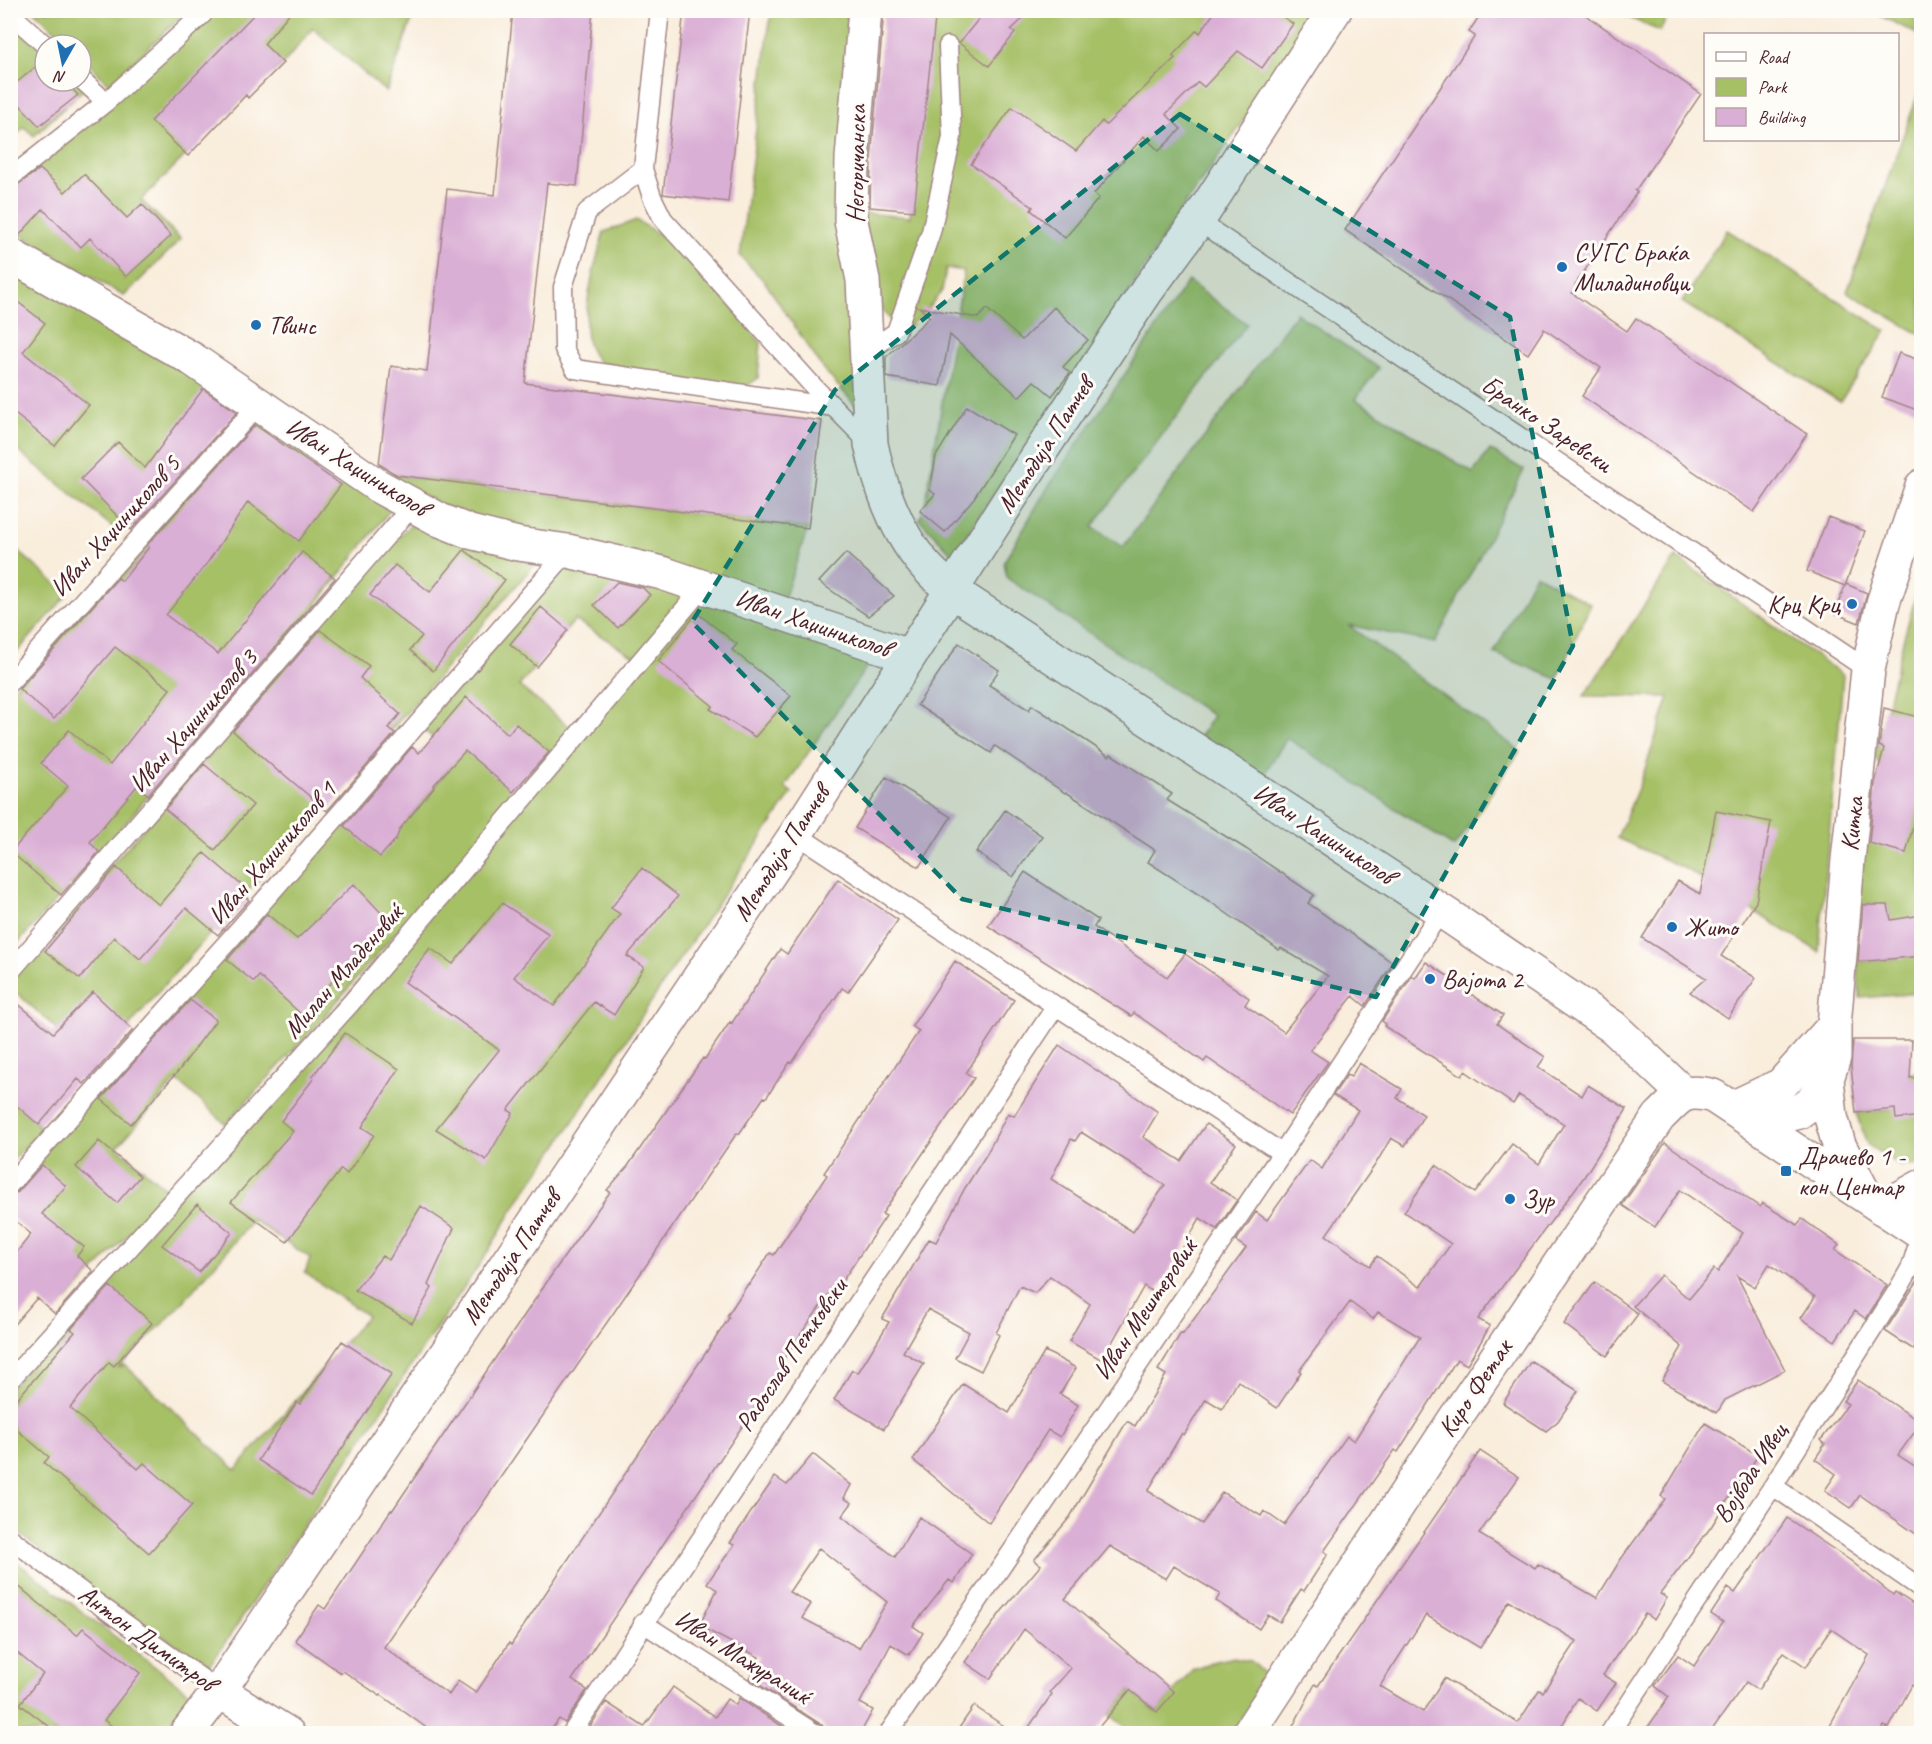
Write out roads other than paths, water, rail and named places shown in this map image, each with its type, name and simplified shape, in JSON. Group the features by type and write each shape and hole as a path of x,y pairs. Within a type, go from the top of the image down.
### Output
{"street":[{"name":"Негоричанска","path":"865,10 852,158 851,221 863,280 871,444 877,470 901,531 924,564 952,591"},
{"name":"Методија Патчев","path":"186,1734 219,1690 796,834 1020,483 1146,292 1198,221 1335,10"},
{"name":"Иван Хаџиниколов","path":"10,255 192,359 378,486 440,520 470,532 518,544 568,551 662,573 909,656"},
{"name":"Китка","path":"1743,1115 1799,1112 1810,1104 1827,1079 1834,1057 1834,1026 1848,860 1868,670 1883,603 1922,486"},
{"name":"Иван Хаџиниколов","path":"952,591 1441,911 1613,1027 1684,1094"},
{"path":"1743,1115 1781,1085 1834,1026"},
{"path":"1827,1079 1831,1117 1839,1145 1874,1203"},
{"path":"1684,1094 1698,1092 1713,1096 1921,1234"},
{"name":"Киро Фетак","path":"1248,1734 1454,1420 1659,1117 1684,1094"},
{"path":"1874,1203 1922,1186"},
{"name":"Антон Димитров","path":"219,1690 288,1734"}],"lane":[{"path":"660,10 643,169 652,197 663,219 834,407 871,444"},
{"path":"10,13 33,34"},
{"path":"10,178 106,102 203,14"},
{"path":"867,352 896,332 931,232 952,137 948,46"},
{"path":"93,90 106,102"},
{"path":"643,169 587,212 563,287 564,349 575,369 834,407"},
{"name":"Бранко Заревски","path":"1198,221 1868,670"},
{"name":"Иван Хаџиниколов 5","path":"10,682 258,404"},
{"name":"Иван Хаџиниколов 3","path":"10,972 414,504"},
{"name":"Иван Хаџиниколов 1","path":"10,1184 241,927 568,551"},
{"name":"Милан Младеновиќ","path":"10,1380 351,1003 704,586"},
{"path":"796,834 1282,1153"},
{"name":"Иван Мештеровиќ","path":"888,1734 1282,1153 1441,911"},
{"name":"Радослав Петковски","path":"571,1734 642,1623 1056,1006"},
{"name":"Војвода Ивец","path":"1609,1734 1773,1486 1899,1288 1911,1267 1921,1234"},
{"path":"1773,1486 1922,1589"},
{"name":"Антон Димитров","path":"10,1538 219,1690"},
{"name":"Иван Мажураниќ","path":"642,1623 816,1734"}],"place":[{"name":"СУГС Браќа Миладиновци","path":"1562,267"},
{"name":"Твинс","path":"256,325"},
{"name":"Крц Крц","path":"1852,604"},
{"name":"Жито","path":"1672,927"},
{"name":"Вајота 2","path":"1430,979"},
{"name":"Драчево 1 - кон Центар","path":"1786,1171"},
{"name":"Зур","path":"1510,1199"}]}
